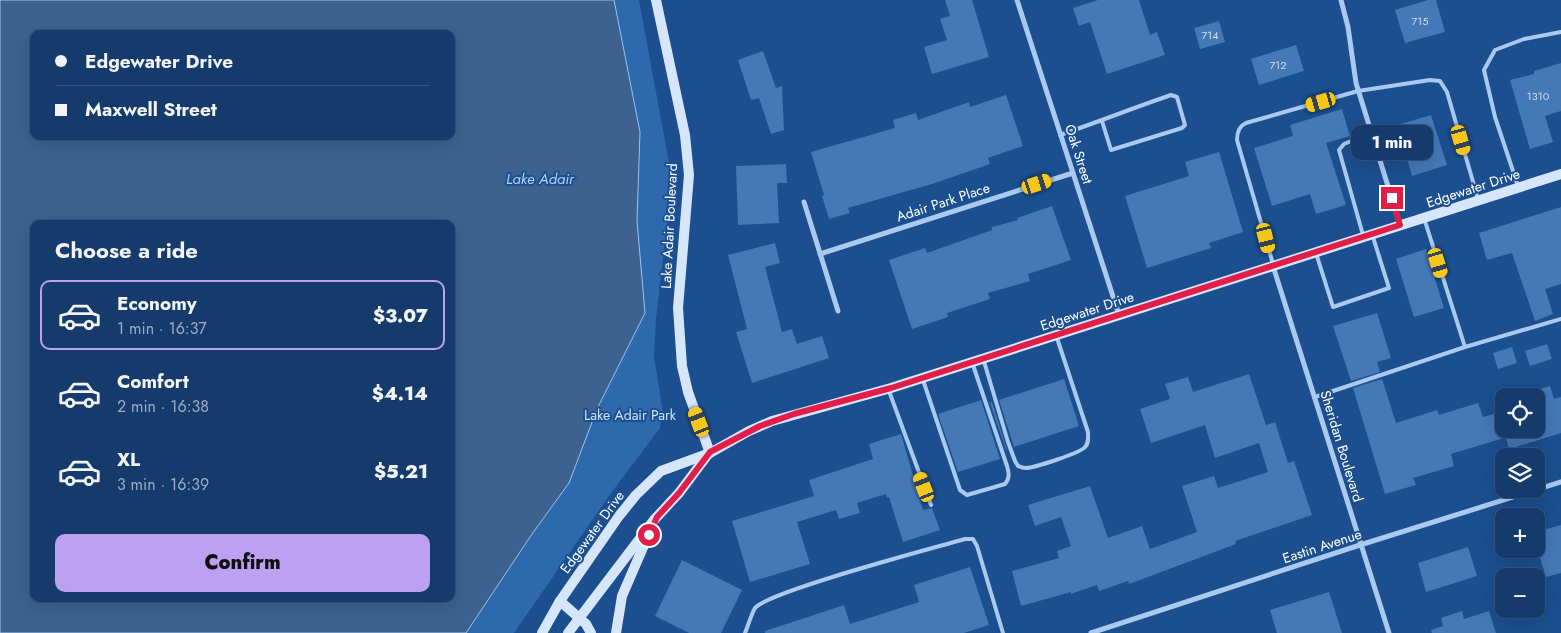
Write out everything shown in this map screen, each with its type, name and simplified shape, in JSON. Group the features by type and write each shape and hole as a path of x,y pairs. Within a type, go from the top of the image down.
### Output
{"street":[{"name":"Lake Adair Boulevard","path":"656,0 685,135 688,175 678,308 682,366 688,392 710,452"},
{"name":"Oak Street","path":"1016,0 1119,315"},
{"path":"1341,0 1348,27 1358,91 1400,225"},
{"name":"Adair Park Place","path":"820,254 1073,173"},
{"name":"Edgewater Drive","path":"542,633 560,601 619,516 661,471 710,452 740,435 772,422 1056,336 1561,174"},
{"path":"804,202 838,311"},
{"name":"Sheridan Boulevard","path":"1273,266 1388,633"},
{"name":"Edgewater Drive","path":"568,633 657,517 679,493 710,452"},
{"name":"Eastin Avenue","path":"1091,633 1360,545 1561,482"},
{"path":"616,633 622,596 657,517"},
{"path":"560,601 580,617 591,633"}],"lane":[{"path":"1519,188 1496,118 1484,70 1495,50 1524,39 1561,32"},
{"path":"1273,266 1238,140 1239,130 1246,123 1358,91 1430,80 1440,81 1447,92 1478,201"},
{"path":"1060,134 1174,95 1177,97 1185,125 1182,128 1111,150 1102,121"},
{"path":"1316,252 1333,307 1389,288 1368,236 1340,154 1341,146 1371,133"},
{"path":"1424,218 1464,348"},
{"path":"1315,397 1464,348 1561,319"},
{"path":"983,358 1008,442 1018,466 1027,468 1067,456 1082,450 1086,446 1088,432 1056,336"},
{"path":"922,378 960,490 967,495 1005,484 1009,475 1007,466 972,362"},
{"path":"888,388 931,505"},
{"path":"745,633 756,608 767,600 808,585 965,539 973,539 977,546 1003,633"}],"green space":[{"name":"Lake Adair Park","path":"614,0 639,0 670,168 669,208 656,319 654,356 663,413 660,428 611,493 514,633 466,633 532,534 569,483 597,409 637,221 640,132"}],"water":[{"name":"Lake Adair","path":"0,0 614,0 640,132 637,221 645,313 597,409 569,483 532,534 466,633 0,633"}],"building":[{"path":"945,0 972,0 989,57 932,74 924,47 947,40 940,19 950,16"},
{"path":"1098,0 1139,0 1150,35 1157,32 1165,55 1107,74 1090,22 1079,26 1073,8"},
{"path":"1428,0 1436,0 1445,32 1405,43 1395,10"},
{"path":"1219,21 1225,42 1200,49 1194,28"},
{"path":"1296,45 1304,71 1259,85 1251,59"},
{"path":"763,51 776,88 782,86 784,130 771,134 759,98 751,100 738,60"},
{"path":"1561,63 1561,111 1545,116 1553,142 1530,149 1510,80 1534,74 1534,71"},
{"path":"1006,95 1023,146 988,158 990,164 932,184 848,208 850,213 829,219 811,152 895,128 893,120 916,113 918,120 969,102 970,107"},
{"path":"1342,109 1350,136 1326,143 1346,205 1316,214 1310,194 1272,206 1254,148 1293,136 1290,125"},
{"path":"1431,115 1447,165 1412,176 1397,125"},
{"path":"1219,152 1243,232 1209,243 1211,248 1147,268 1125,196 1189,176 1185,162"},
{"path":"786,164 787,183 777,183 779,223 738,225 736,166"},
{"path":"1052,206 1071,260 1028,274 1030,281 988,293 990,299 947,313 948,317 912,329 889,260 925,248 927,253"},
{"path":"1561,207 1561,284 1545,289 1553,314 1535,321 1512,253 1487,260 1479,233"},
{"path":"775,243 780,263 765,267 782,332 792,329 797,344 822,336 829,358 752,383 736,332 747,329 728,255"},
{"path":"1426,249 1444,308 1414,317 1396,259"},
{"path":"1377,313 1391,358 1377,362 1380,372 1351,381 1333,326"},
{"path":"1547,344 1552,359 1530,366 1525,351"},
{"path":"1512,347 1517,363 1498,369 1493,353"},
{"path":"1249,374 1266,425 1275,422 1288,463 1294,461 1312,515 1235,541 1236,544 1129,584 1128,581 1099,591 1097,585 1071,594 1071,592 1021,606 1012,571 1059,558 1057,551 1071,546 1061,517 1035,526 1028,505 1090,486 1108,538 1142,526 1150,549 1197,532 1182,486 1214,476 1218,488 1268,472 1259,443 1215,458 1205,425 1151,443 1140,409 1170,399 1165,384 1188,377 1193,392"},
{"path":"1064,379 1079,426 1014,447 999,400"},
{"path":"1382,379 1396,423 1437,410 1439,415 1478,403 1483,417 1495,414 1495,438 1504,438 1451,454 1454,466 1413,478 1416,485 1385,494 1353,388"},
{"path":"1550,386 1554,399 1561,397 1561,433 1545,438 1545,388 1543,388"},
{"path":"981,400 1000,459 958,472 938,414"},
{"path":"992,402 1007,450 990,403"},
{"path":"901,434 923,510 932,508 940,530 903,542 889,497 887,498 886,494 857,503 860,513 839,519 836,510 797,522 810,564 750,582 732,521 814,496 809,480 873,459 869,444"},
{"path":"1506,438 1545,438 1512,448 1509,448"},
{"path":"1561,525 1561,573 1546,577 1545,568 1543,568 1540,558 1545,558 1545,529"},
{"path":"1468,547 1477,576 1426,592 1418,563"},
{"path":"682,560 742,590 721,633 689,633 655,616"},
{"path":"970,567 989,625 964,633 765,633 765,631 844,605 850,624 919,602 914,585"},
{"path":"1329,592 1342,633 1277,633 1270,610"},
{"path":"1462,611 1464,619 1489,611 1496,633 1432,633 1431,630 1443,626 1441,618"}],"route":[{"path":"649,535 657,517 679,493 710,452 749,431 794,414 891,388 1400,225 1392,198"}]}
